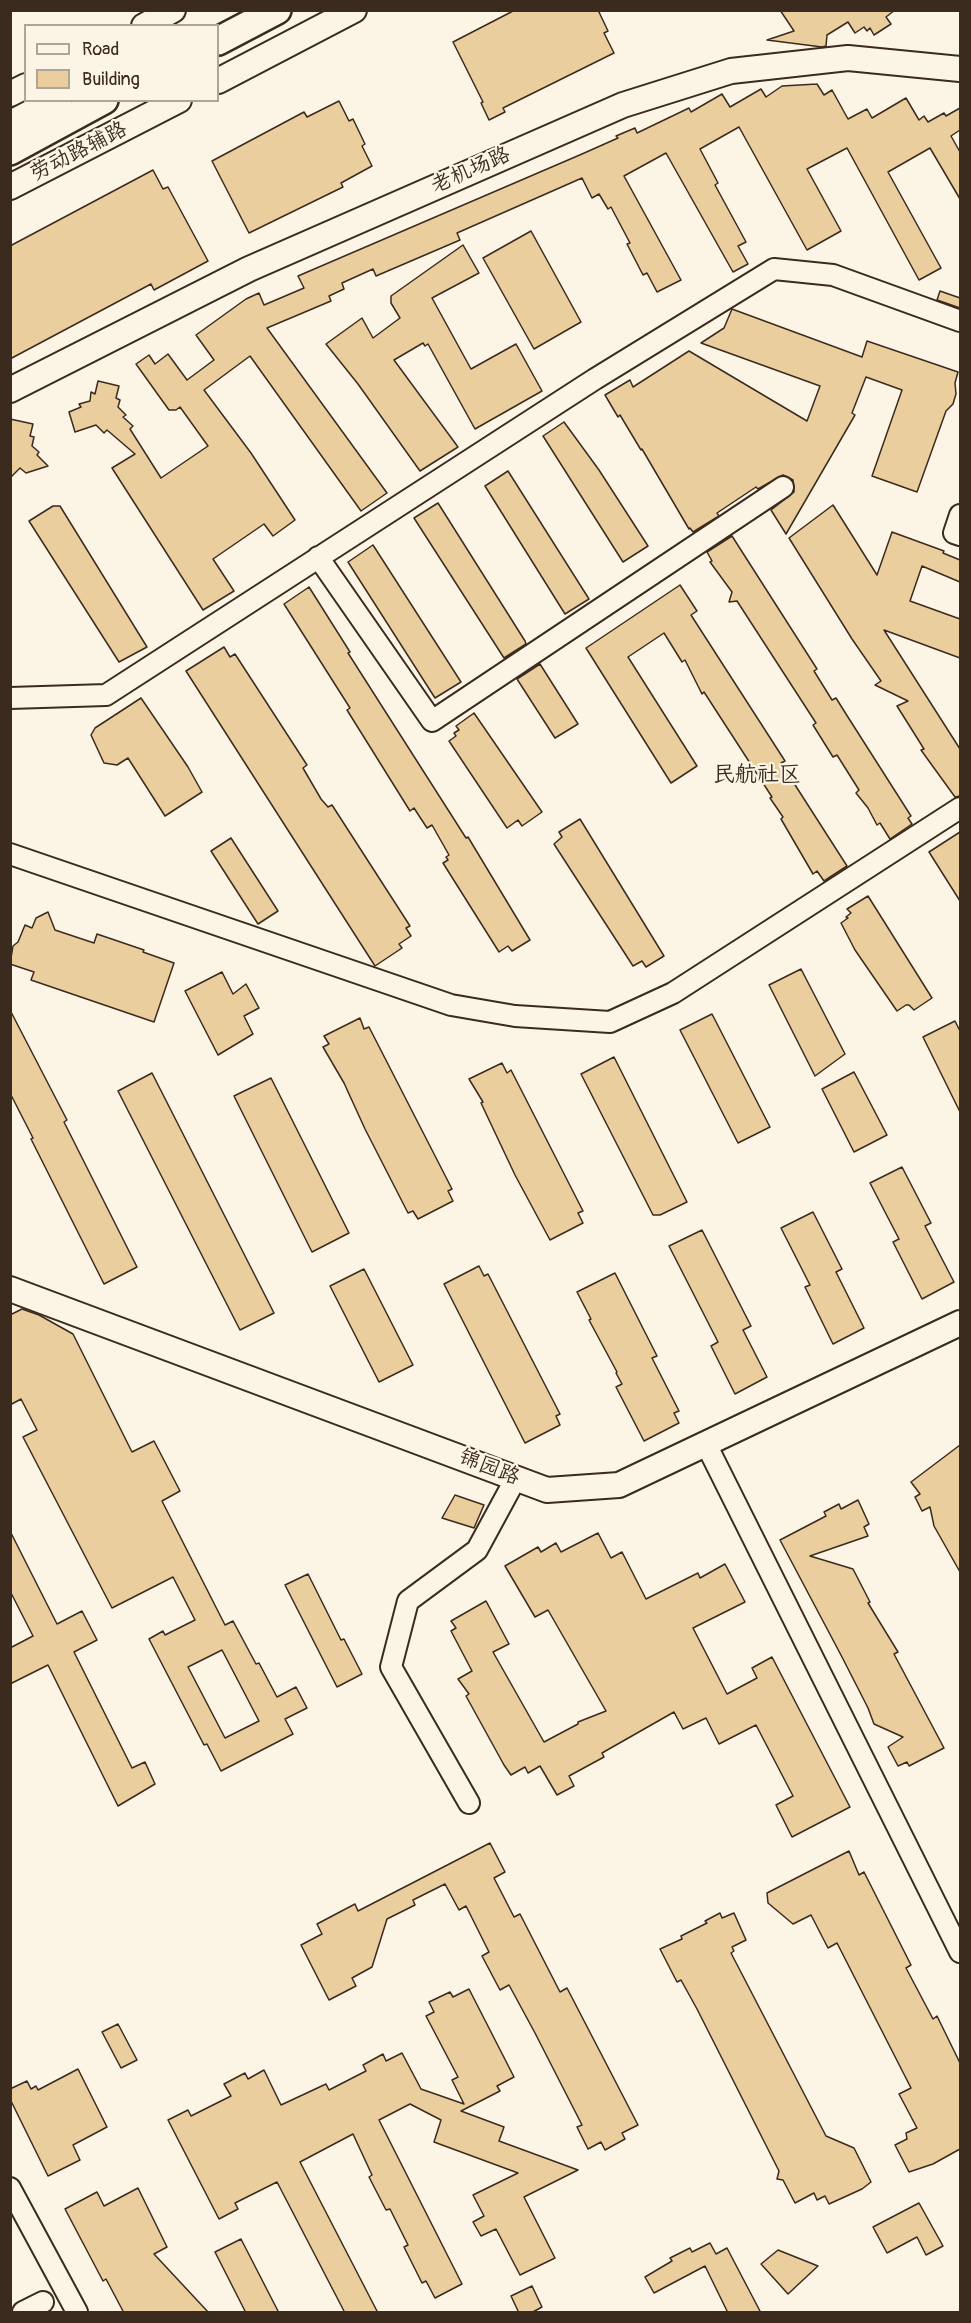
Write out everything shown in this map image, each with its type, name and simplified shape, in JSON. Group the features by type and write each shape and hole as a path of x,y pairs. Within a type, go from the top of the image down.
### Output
{"main road":[{"path":"211,24 236,10"},
{"path":"219,40 277,10"},
{"path":"10,125 54,102"},
{"path":"10,151 100,102"}],"street":[{"path":"148,24 173,10"},
{"path":"219,80 354,10"},
{"name":"老机场路","path":"10,390 249,269 623,105 731,71 848,58 960,69"},
{"path":"10,94 24,87"},
{"name":"劳动路辅路","path":"10,187 175,102"},
{"path":"10,698 106,694 595,379 774,269 833,275 960,321"},
{"path":"318,557 432,721 783,487"},
{"path":"960,515 954,533 960,535"},
{"path":"10,854 451,1005 515,1016 610,1022 673,993 960,808"},
{"name":"锦园路","path":"10,1289 547,1490 620,1485 960,1323"},
{"path":"706,1444 960,1952"},
{"path":"469,1803 391,1667 408,1601 477,1550 516,1478"},
{"path":"10,2188 77,2313"},
{"path":"23,2313 43,2302"}],"building":[{"path":"515,10 598,10 608,31 604,33 614,53 503,108 505,112 489,120 481,103 483,102 453,42"},
{"path":"780,10 895,10 886,17 891,24 874,35 870,28 867,31 864,27 855,33 848,22 827,35 826,46 822,47 767,40 794,31"},
{"path":"817,84 824,95 832,90 848,119 867,109 872,118 906,98 919,120 924,116 928,122 944,113 946,116 960,108 960,130 951,136 960,152 960,199 930,148 888,172 941,268 919,280 847,148 807,169 841,231 807,250 739,127 700,149 718,183 715,185 746,242 738,246 748,264 733,272 666,153 624,176 681,280 657,292 647,273 643,275 627,244 630,243 611,207 608,209 599,194 592,198 582,178 457,233 460,240 376,276 373,269 342,283 344,289 329,296 331,301 267,328 387,493 361,511 250,356 204,390 251,453 295,520 273,536 264,524 213,559 234,591 203,610 112,468 135,454 107,430 104,433 96,425 75,432 69,412 81,407 79,404 90,401 91,392 95,394 98,381 119,386 116,398 120,400 118,407 126,415 123,417 133,426 130,429 161,478 208,446 180,407 176,410 169,410 136,364 149,355 155,364 168,354 187,380 214,360 196,335 246,299 259,293 264,305 304,288 298,276 582,154 635,128 637,133 689,108 691,112 722,94 730,107 761,89 766,97 782,86"},
{"path":"339,101 349,121 353,119 372,166 341,183 343,187 249,233 212,161 304,112 307,117"},
{"path":"153,170 163,189 168,187 208,261 154,290 151,284 10,359 10,246"},
{"path":"531,231 581,322 534,349 483,258"},
{"path":"463,245 479,273 432,298 471,369 516,344 542,391 475,429 428,344 425,346 423,343 394,360 458,447 420,471 358,384 326,344 362,318 373,338 400,318 391,303 391,296"},
{"path":"940,291 960,298 960,308 937,300"},
{"path":"732,309 862,357 867,341 958,372 953,404 946,411 917,492 872,476 902,390 866,377 852,413 855,415 786,534 771,510 794,492 793,480 783,475 758,489 756,487 717,513 719,516 693,532 689,529 642,449 605,395 630,380 633,387 689,351 807,421 820,386 701,343 724,328"},
{"path":"10,419 33,424 30,436 34,437 32,446 48,466 26,473 20,468 10,478"},
{"path":"564,422 599,470 648,546 623,562 543,436"},
{"path":"508,471 589,599 565,614 485,486"},
{"path":"438,503 525,641 526,644 504,658 414,518"},
{"path":"833,505 877,575 892,532 944,551 943,553 960,560 960,582 922,566 910,601 960,619 960,658 884,630 960,749 960,796 955,797 921,750 924,749 897,706 908,701 875,685 881,681 789,538"},
{"path":"53,506 60,506 147,647 119,662 29,521"},
{"path":"732,536 817,669 814,671 832,700 836,698 911,816 908,818 912,824 890,839 880,823 877,825 868,808 856,793 859,790 837,755 833,757 813,725 816,723 737,601 729,602 732,592 710,562 712,561 707,552"},
{"path":"373,545 461,682 435,698 348,562"},
{"path":"680,585 697,611 691,615 785,761 781,763 847,866 824,881 817,871 813,874 781,819 783,817 770,798 772,797 704,692 702,694 685,660 682,662 664,633 628,657 697,766 671,783 586,648"},
{"path":"309,587 350,652 348,653 466,838 468,837 530,940 512,951 508,946 499,952 443,863 448,860 446,857 449,855 432,825 427,828 414,808 410,811 347,710 350,708 284,604"},
{"path":"224,647 230,657 235,654 307,765 303,768 321,799 328,807 332,805 410,926 406,928 411,936 399,944 402,948 375,966 186,671"},
{"path":"540,664 578,724 555,738 517,679"},
{"path":"141,698 188,767 202,792 165,816 128,758 117,765 104,763 91,735 95,728"},
{"path":"474,713 542,812 522,826 518,820 507,828 449,741 456,736 454,733 459,730 456,726"},
{"path":"580,819 664,956 646,967 642,961 633,966 554,844 562,837 559,832"},
{"path":"960,832 960,901 929,852"},
{"path":"231,838 278,911 258,924 211,851"},
{"path":"868,896 932,998 914,1010 906,1005 897,1011 855,950 841,923 851,913 847,909"},
{"path":"48,912 55,930 94,943 97,934 174,963 154,1022 31,980 34,972 10,964 13,946 18,942 25,925 32,928 36,918"},
{"path":"801,969 845,1054 815,1076 769,985"},
{"path":"222,972 233,994 246,984 259,1008 244,1016 253,1034 218,1055 185,991"},
{"path":"10,1010 67,1120 64,1122 137,1267 104,1284 10,1093"},
{"path":"712,1014 770,1127 738,1143 680,1030"},
{"path":"360,1018 364,1029 369,1027 452,1189 448,1191 453,1201 418,1219 413,1211 408,1213 344,1083 323,1047 329,1044 324,1036"},
{"path":"955,1021 960,1031 960,1112 923,1037"},
{"path":"614,1057 687,1202 660,1215 653,1215 581,1074"},
{"path":"502,1063 507,1073 511,1070 583,1211 578,1213 583,1223 550,1240 515,1175 481,1103 483,1102 469,1079"},
{"path":"854,1072 887,1135 854,1152 822,1089"},
{"path":"152,1073 274,1313 240,1330 118,1091"},
{"path":"271,1078 349,1233 312,1252 234,1096"},
{"path":"902,1167 931,1223 925,1226 954,1282 922,1299 893,1242 899,1239 870,1183"},
{"path":"813,1212 842,1269 836,1272 864,1328 833,1344 805,1287 810,1285 781,1228"},
{"path":"702,1230 751,1326 743,1330 767,1377 735,1394 711,1346 718,1342 669,1246"},
{"path":"479,1266 484,1276 488,1274 560,1414 556,1416 560,1425 525,1443 444,1284"},
{"path":"364,1269 413,1365 379,1382 330,1286"},
{"path":"615,1273 657,1356 652,1358 679,1411 674,1413 679,1423 644,1441 616,1387 622,1384 617,1372 577,1292"},
{"path":"22,1309 39,1315 73,1334 132,1452 154,1441 180,1491 162,1501 225,1625 233,1621 277,1697 296,1687 307,1708 285,1719 293,1734 221,1771 207,1744 204,1745 149,1639 163,1631 165,1635 195,1620 173,1577 112,1608 23,1437 37,1430 21,1399 10,1405 10,1315","holes":["222,1650 259,1721 225,1738 188,1667"]},
{"path":"960,1445 960,1572 934,1526 930,1507 922,1511 915,1497 920,1494 911,1482"},
{"path":"455,1495 484,1505 474,1528 442,1518"},
{"path":"858,1500 869,1524 864,1527 868,1536 810,1556 853,1569 870,1602 868,1603 898,1652 894,1654 944,1748 909,1766 907,1762 898,1766 888,1747 903,1737 874,1724 842,1657 780,1540 826,1516 824,1512 839,1504 841,1509"},
{"path":"10,1531 57,1624 82,1611 97,1640 74,1652 132,1768 145,1762 155,1784 118,1806 48,1665 10,1684 10,1648 33,1636 10,1591"},
{"path":"598,1533 611,1558 622,1552 646,1599 698,1573 700,1578 725,1564 745,1602 693,1628 727,1694 757,1678 752,1668 772,1657 850,1807 792,1837 776,1805 793,1796 756,1725 719,1744 706,1718 683,1729 674,1712 602,1753 604,1757 569,1776 574,1786 557,1795 540,1766 528,1773 525,1767 511,1775 466,1696 469,1694 458,1679 472,1671 451,1631 456,1628 451,1621 486,1601 509,1644 493,1652 544,1742 578,1722 606,1711 548,1610 535,1617 505,1566 538,1547 541,1552 556,1543 561,1552"},
{"path":"308,1574 341,1640 344,1639 362,1674 337,1687 285,1585"},
{"path":"490,1843 505,1872 494,1878 514,1917 520,1914 560,1992 567,1988 638,2125 622,2133 625,2139 605,2150 601,2142 588,2149 577,2127 582,2125 535,2033 509,1985 500,1990 482,1956 489,1952 466,1906 459,1910 445,1884 413,1900 415,1905 387,1919 372,1967 352,1978 356,1986 329,2000 301,1945 322,1934 317,1924 355,1904 358,1911"},
{"path":"849,1851 859,1875 864,1872 911,1965 906,1968 933,2019 937,2016 960,2063 960,2149 933,2164 909,2172 895,2145 907,2139 906,2133 917,2128 899,2094 911,2088 837,1943 828,1948 811,1915 793,1924 768,1903 767,1893"},
{"path":"720,1913 722,1918 734,1913 746,1940 732,1947 734,1951 731,1953 826,2136 854,2148 871,2182 862,2189 829,2204 825,2196 817,2200 814,2193 795,2203 783,2180 777,2179 779,2171 697,2009 681,1980 677,1982 660,1949 682,1939 681,1936 707,1923 705,1921"},
{"path":"469,1989 514,2077 497,2086 500,2091 461,2111 504,2127 499,2141 578,2170 524,2197 555,2258 520,2275 496,2229 481,2236 473,2222 484,2216 473,2195 518,2173 434,2142 441,2120 410,2104 379,2120 462,2284 435,2298 426,2281 422,2283 404,2247 408,2245 390,2209 386,2210 369,2177 372,2175 353,2134 300,2162 378,2313 345,2313 277,2182 235,2203 238,2209 219,2219 168,2120 188,2110 191,2116 231,2096 224,2084 245,2073 248,2079 264,2070 281,2105 326,2084 329,2090 366,2071 363,2065 383,2054 386,2061 402,2053 421,2089 464,2104 452,2080 458,2077 426,2016 434,2012 429,2002 450,1992 453,1997"},
{"path":"118,2024 137,2060 121,2068 102,2032"},
{"path":"78,2069 107,2127 73,2145 80,2160 48,2176 10,2099 10,2089 27,2081 31,2089 36,2086 38,2090"},
{"path":"138,2188 167,2247 154,2254 209,2313 124,2313 106,2279 103,2281 65,2209 97,2192 104,2206"},
{"path":"919,2203 943,2246 926,2255 917,2237 887,2253 873,2227"},
{"path":"241,2239 279,2313 246,2313 215,2252"},
{"path":"710,2243 716,2254 727,2248 761,2313 728,2313 705,2266 654,2293 645,2277 672,2261 670,2258 690,2248 692,2252"},
{"path":"778,2250 818,2266 788,2294 761,2264"},
{"path":"532,2286 542,2307 531,2313 519,2313 511,2296"}],"district":[{"name":"民航社区","path":"757,775"}]}
